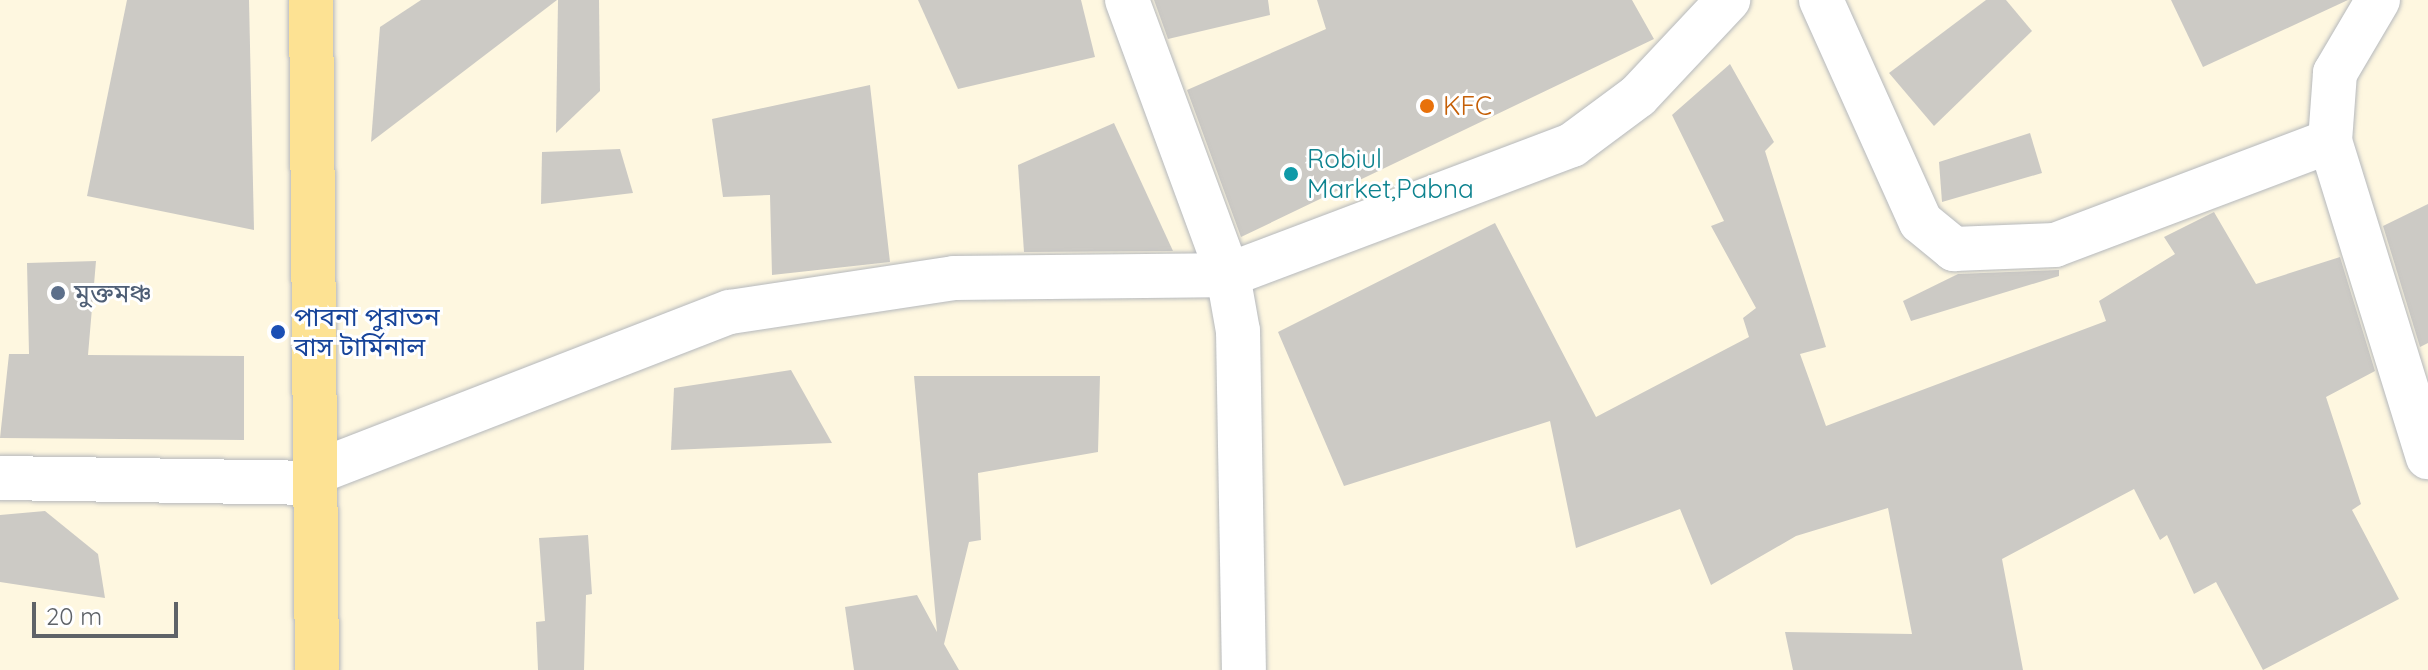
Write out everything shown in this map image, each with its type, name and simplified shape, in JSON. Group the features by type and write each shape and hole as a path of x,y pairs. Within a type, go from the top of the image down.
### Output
{"highway":[{"path":"311,0 317,670"}],"street":[{"path":"1127,0 1228,275 1238,331 1244,670"},
{"path":"0,478 314,478 730,312 954,278 1228,275 1572,145 1638,96 1728,0"},
{"path":"1821,0 1921,222 1954,249 2055,245 2330,141"},
{"path":"2378,0 2335,73 2330,141 2428,457"}],"shaded area":[{"path":"0,0 2428,0 2428,670 0,670"}],"building":[{"path":"127,0 249,0 254,230 87,196"},
{"path":"421,0 557,0 371,142 380,27"},
{"path":"558,0 599,0 600,91 556,133"},
{"path":"918,0 1081,0 1095,57 958,89"},
{"path":"1154,0 1268,0 1270,15 1168,39"},
{"name":"Robiul Market,Pabna","path":"1317,0 1632,0 1654,39 1241,237 1187,90 1326,29"},
{"path":"1986,0 2006,0 2032,31 1934,126 1889,73"},
{"path":"2171,0 2348,0 2203,67"},
{"path":"1730,64 1774,142 1765,151 1826,347 1800,354 1826,426 2106,321 2099,301 2175,254 2164,237 2214,212 2256,284 2340,257 2375,371 2326,397 2361,504 2352,510 2399,599 2263,670 2216,582 2194,594 2167,535 2160,540 2134,489 2002,559 2023,670 1793,670 1785,632 1912,634 1888,508 1796,536 1711,585 1680,509 1576,548 1550,421 1344,486 1278,332 1495,223 1596,417 1749,337 1743,318 1756,308 1711,226 1724,221 1672,115"},
{"path":"870,85 890,262 772,275 770,195 723,197 712,119"},
{"path":"1114,123 1173,251 1024,252 1018,165"},
{"path":"2030,133 2042,173 1942,202 1939,162"},
{"path":"620,149 633,193 541,204 542,152"},
{"path":"2428,204 2428,343 2420,347 2383,226"},
{"path":"96,261 88,355 244,356 244,440 0,438 9,354 29,354 27,263"},
{"path":"2059,270 2059,276 1911,321 1903,301 1958,274"},
{"path":"791,370 832,443 671,450 674,388"},
{"path":"914,376 1100,376 1098,452 978,473 981,540 969,542 944,644 959,670 854,670 845,607 917,595 937,632"},
{"path":"45,511 98,554 105,598 0,582 0,515"},
{"path":"588,535 592,594 586,595 584,670 538,670 536,622 545,621 539,538"}],"place":[{"name":"KFC","path":"1427,106"},
{"name":"Robiul Market,Pabna","path":"1291,174"},
{"name":"মুক্তমঞ্চ","path":"58,293"},
{"name":"পাবনা পুরাতন বাস টার্মিনাল","path":"278,332"}]}
